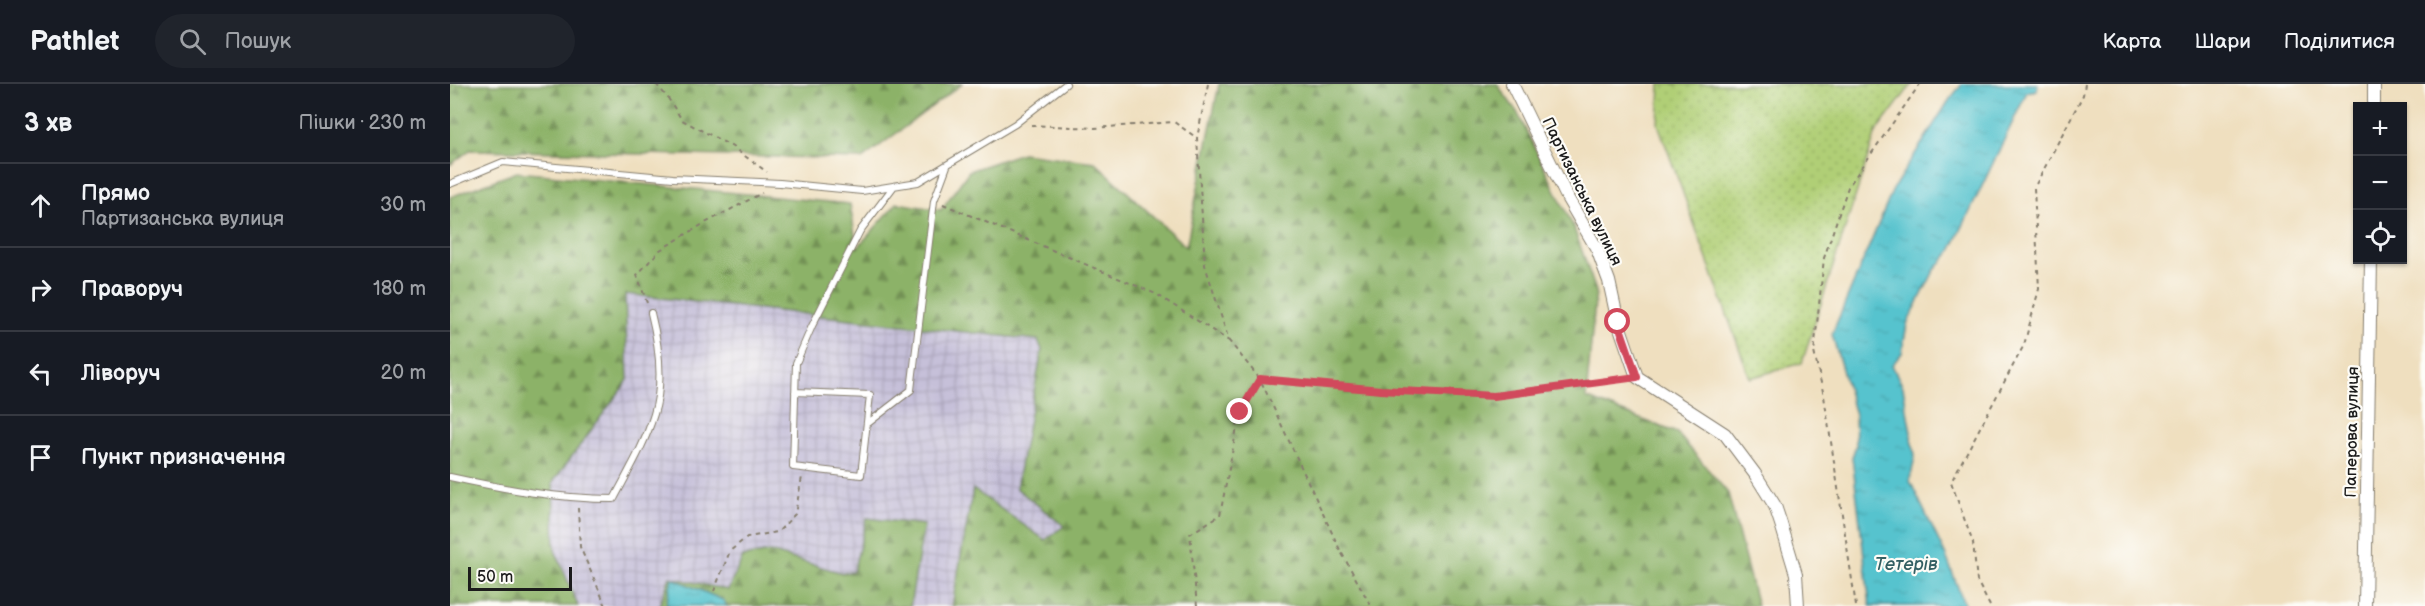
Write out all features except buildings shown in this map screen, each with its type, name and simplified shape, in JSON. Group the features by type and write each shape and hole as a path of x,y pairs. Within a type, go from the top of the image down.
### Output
{"street":[{"name":"Партизанська вулиця","path":"1512,84 1568,199 1597,249 1609,281 1618,322 1637,377"},
{"path":"2374,84 2374,102"},
{"name":"Паперова вулиця","path":"2365,606 2371,264"},
{"path":"1637,377 1725,434 1755,474 1775,506 1781,524 1796,574 1798,606"}],"lane":[{"path":"450,184 503,162 673,178 780,183 862,191 894,186 918,182 947,165 1015,124 1066,84"},
{"path":"867,424 911,390 934,201 947,165"},
{"path":"795,392 870,395 861,475 793,467 795,392 796,363 860,231 894,186"},
{"path":"450,477 507,490 578,499 614,499 654,413 660,370 651,313"}],"path":[{"path":"651,313 637,275 660,250 780,183 731,146 682,120 656,84"},
{"path":"1208,84 1197,138 1205,265 1230,341"},
{"path":"1856,606 1824,396 1814,352 1824,258 1848,187 1920,84"},
{"path":"1990,606 1977,581 1973,543 1951,482 2024,345 2039,289 2034,188 2083,95 2085,84"},
{"path":"1015,124 1094,128 1174,122 1197,138"},
{"path":"934,201 1156,294 1230,341 1260,379 1340,550 1371,606"},
{"path":"1260,379 1381,390 1494,396 1637,377"},
{"path":"1197,606 1190,534 1220,515 1240,412 1260,379"},
{"path":"714,591 730,550 747,537 778,532 795,514 804,468"},
{"path":"578,499 580,547 606,606"}],"shaded area":[{"path":"625,294 1038,340 1042,350 1065,526 1045,540 973,489 951,606 910,606 924,525 867,519 853,572 842,573 770,552 743,557 728,590 670,577 659,606 578,606 555,550 553,482 628,380"}],"green space":[{"path":"450,84 962,84 862,159 470,150 450,165"},
{"path":"1219,84 1497,84 1517,112 1574,228 1596,291 1586,398 1677,433 1728,493 1757,606 952,606 973,489 1045,540 1064,526 1016,488 1042,350 1038,340 625,294 628,380 553,482 555,550 578,606 450,606 450,197 517,172 850,204 857,248 897,203 941,210 969,171 1022,153 1095,162 1186,247"},
{"path":"1660,84 1912,84 1876,132 1802,363 1750,378 1658,124"},
{"path":"867,518 924,525 910,606 727,606 723,600 672,578 666,606 659,606 670,577 728,590 743,557 770,552 842,573 853,572"}],"water":[{"name":"Тетерів","path":"1962,84 2038,84 2037,90 2027,92 1951,251 1934,271 1907,324 1902,353 1892,365 1903,387 1915,456 1910,481 1946,556 1965,606 1870,606 1852,457 1856,446 1855,415 1832,334 1894,187"},
{"path":"672,578 723,600 727,606 666,606"}],"route":[{"path":"1240,412 1260,379 1381,390 1494,396 1637,377 1618,322"}]}
